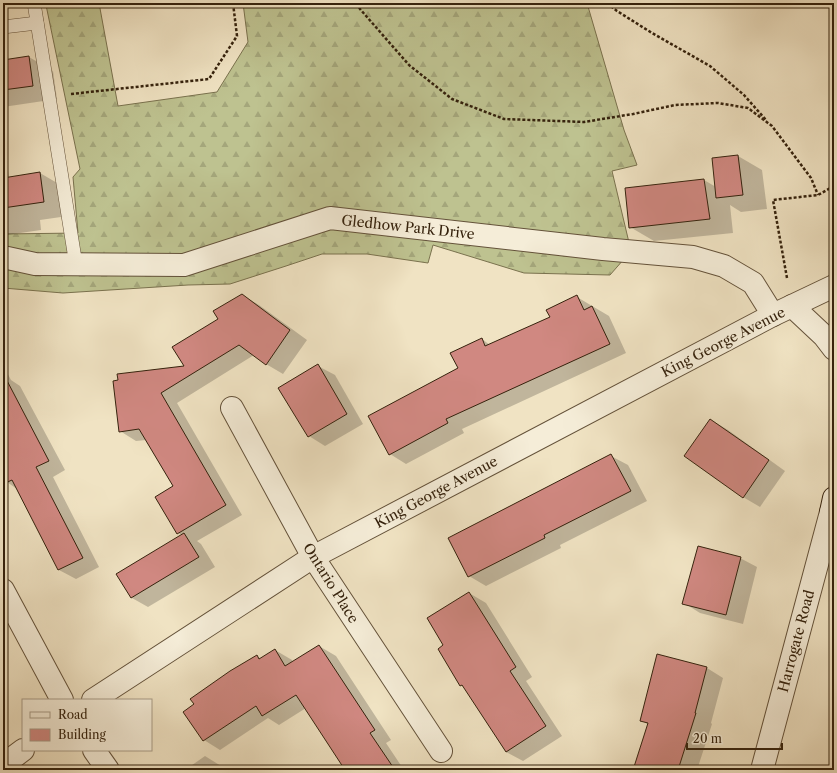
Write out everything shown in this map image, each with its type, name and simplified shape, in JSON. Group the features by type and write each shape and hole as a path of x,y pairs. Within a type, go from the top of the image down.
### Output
{"street":[{"name":"Gledhow Park Drive","path":"3,257 35,264 184,265 330,218 603,249 693,257 724,266 753,283 782,311"},
{"name":"King George Avenue","path":"95,699 313,557 782,311 834,286"},
{"name":"King George Avenue","path":"782,311 824,336 834,349"},
{"name":"Ontario Place","path":"232,408 313,557 440,751"},
{"name":"Harrogate Road","path":"762,770 833,508"},
{"path":"3,590 61,699"},
{"path":"3,765 22,751"},
{"path":"95,751 108,770"}],"lane":[{"path":"34,3 76,264"},
{"path":"3,27 37,23"}],"path":[{"path":"49,97 209,79 237,36 234,3"},
{"path":"357,3 360,9 409,65 452,99 504,119 584,122 675,105 718,103 748,108 769,123"},
{"path":"607,3 652,33 710,66 744,95 772,126 812,178 818,195"},
{"path":"782,311 773,200 818,195 834,186"}],"green space":[{"path":"47,3 99,3 118,106 217,92 248,42 243,3 587,3 624,130 637,165 612,171 631,251 610,275 524,273 433,245 428,263 367,254 322,254 230,284 188,285 63,293 3,288 3,234 78,233 73,177 80,169 46,5"}],"building":[{"path":"29,56 33,86 3,90 3,60"},
{"path":"738,155 743,195 716,198 712,158"},
{"path":"40,172 44,202 3,208 3,178"},
{"path":"704,179 710,219 629,228 625,188"},
{"path":"242,294 290,330 266,365 239,345 161,393 226,505 177,534 155,497 173,486 139,429 119,432 113,381 118,380 117,374 184,366 172,347 218,319 213,311"},
{"path":"577,295 584,310 592,306 610,344 446,419 448,423 389,455 368,416 458,368 450,353 482,338 485,346 550,317 546,310"},
{"path":"318,364 347,414 308,437 278,388"},
{"path":"3,373 49,461 36,467 83,558 58,570 12,480 3,484"},
{"path":"710,419 769,460 743,498 684,456"},
{"path":"611,454 631,491 544,535 545,538 468,577 448,538"},
{"path":"184,533 199,557 131,598 116,574"},
{"path":"698,546 741,557 726,615 682,604"},
{"path":"469,592 516,667 510,671 546,726 506,752 462,685 460,686 438,649 443,645 427,618"},
{"path":"319,645 375,730 370,733 395,770 345,770 296,695 262,716 256,706 203,741 183,712 194,704 190,699 230,671 257,655 259,659 275,649 285,666"},
{"path":"657,654 707,667 696,713 678,770 633,770 648,723 640,721"}]}
